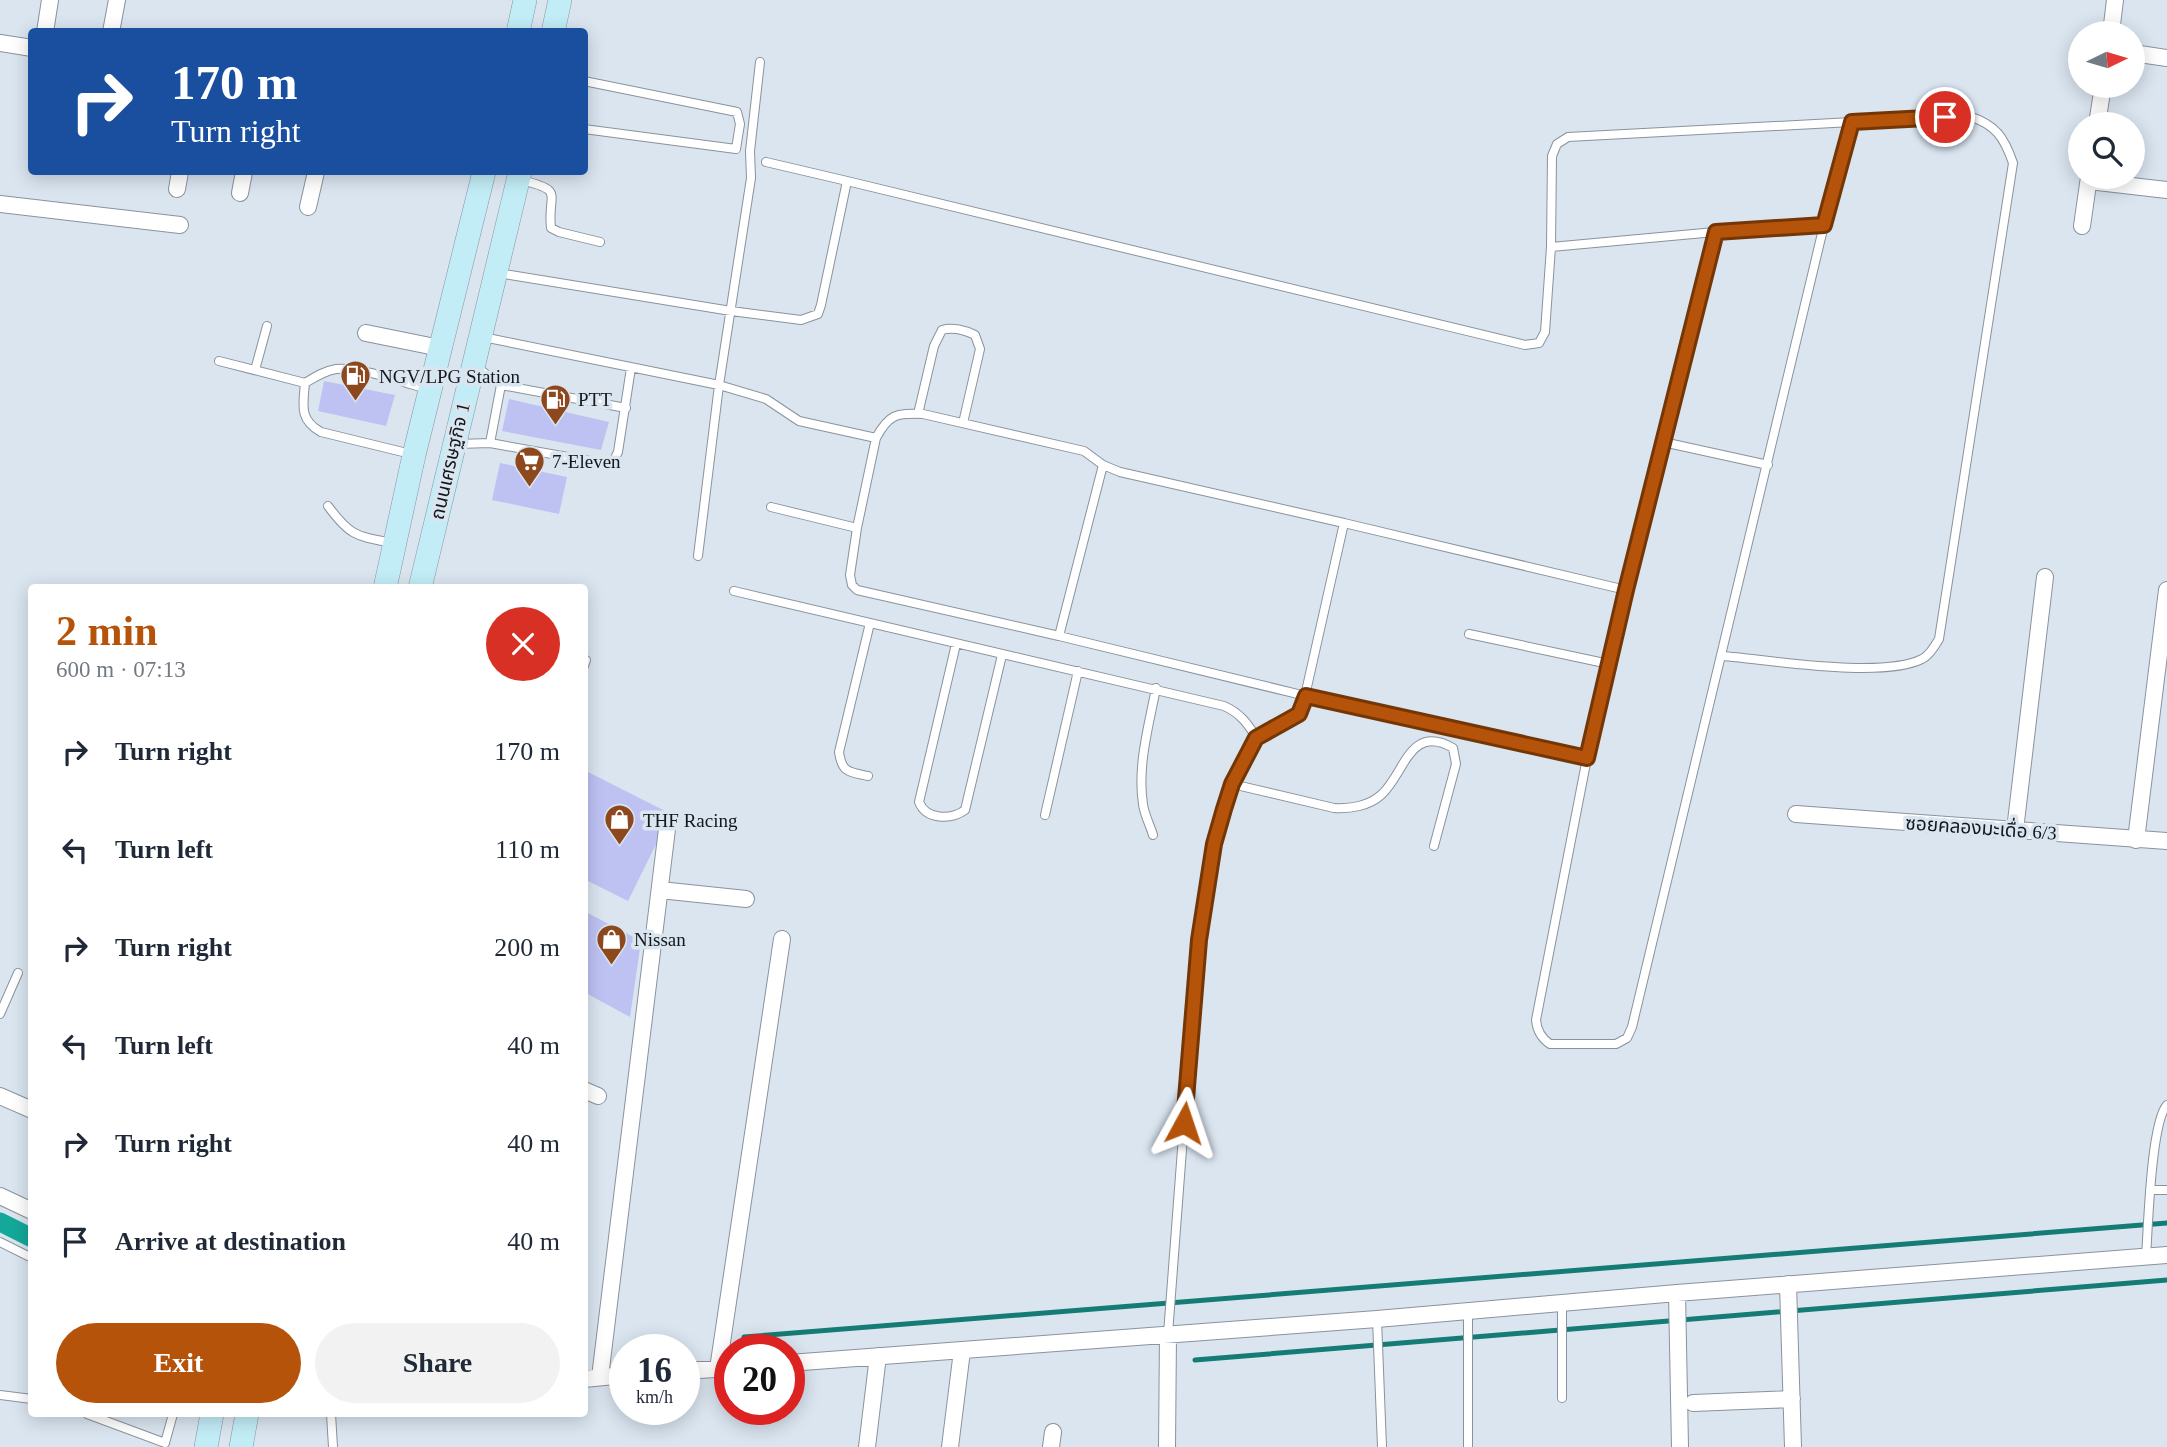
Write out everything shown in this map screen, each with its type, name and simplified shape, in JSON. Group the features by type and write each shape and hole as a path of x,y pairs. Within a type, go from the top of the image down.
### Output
{"main road":[{"path":"519,28 525,0"},
{"path":"554,28 560,0"},
{"name":"ถนนเศรษฐกิจ 1","path":"386,584 414,455 483,175"},
{"name":"ถนนเศรษฐกิจ 1","path":"421,584 519,176"},
{"path":"206,1447 211,1417"},
{"path":"241,1447 246,1417"}],"street":[{"path":"45,28 50,0"},
{"path":"112,28 117,0"},
{"path":"2112,21 2115,0"},
{"path":"0,44 28,48"},
{"path":"2146,55 2167,58"},
{"path":"177,189 179,175"},
{"path":"240,193 243,175"},
{"path":"308,207 315,175"},
{"path":"2145,187 2167,190"},
{"path":"2082,226 2088,189"},
{"path":"0,204 180,225"},
{"path":"366,333 440,348"},
{"path":"2015,830 2045,577"},
{"path":"2136,839 2167,590"},
{"name":"ซอยคลองมะเดื่อ 6/3","path":"1796,814 2167,841"},
{"path":"592,1378 667,829"},
{"path":"660,890 746,899"},
{"path":"729,1334 782,939"},
{"path":"0,1096 28,1108"},
{"path":"0,1196 28,1209"},
{"path":"805,1362 1468,1312 2167,1255"},
{"path":"1788,1284 1793,1447"},
{"path":"1677,1293 1680,1447"},
{"path":"1167,1447 1168,1334"},
{"path":"950,1447 962,1350"},
{"path":"867,1447 878,1356"},
{"path":"1693,1403 1792,1399"}],"lane":[{"path":"698,556 719,385 751,178 750,151 760,62"},
{"path":"588,82 737,112 740,124 736,149"},
{"path":"766,162 1525,345 1539,343 1545,332 1551,247 1552,156 1557,144 1568,137 1969,116 1986,121 2005,140 2013,163 1940,639 1925,658 1907,665 1885,667 1857,668 1723,656"},
{"path":"1716,232 1626,590 1587,758 1536,1020 1536,1028 1550,1044 1616,1044 1627,1038 1632,1027 1723,656 1824,225 1852,122"},
{"path":"588,130 750,151"},
{"path":"519,176 550,190 553,199 551,228 600,242"},
{"path":"495,272 731,311 810,319 818,314 847,181"},
{"path":"1551,247 1824,225"},
{"path":"255,370 267,326"},
{"path":"918,414 934,346 942,330 948,328 968,331 975,335 980,349 963,423"},
{"path":"480,336 719,385 766,398 799,421 876,438"},
{"path":"219,361 305,383 323,372 352,369 430,390"},
{"path":"472,364 501,385 626,408"},
{"path":"454,445 490,443 607,464 614,460 618,452 631,368"},
{"path":"305,383 303,406 306,421 311,427 321,432 414,455"},
{"path":"490,443 501,385"},
{"path":"1587,758 1306,696 857,590 850,575 876,438 889,418 898,415 918,414 963,423 1084,451 1103,465 1120,472 1626,590"},
{"path":"1663,442 1768,465"},
{"path":"1059,636 1103,465"},
{"path":"328,506 343,527 351,533 395,544"},
{"path":"771,507 857,528"},
{"path":"1168,1334 1199,940 1214,844 1232,784 1256,738 1299,714 1306,696 1344,523"},
{"path":"734,591 1224,706 1237,712 1245,720 1256,738"},
{"path":"868,776 848,771 841,764 839,752 870,623"},
{"path":"1469,634 1609,664"},
{"path":"956,644 919,802 930,814 957,816 965,810 1002,655"},
{"path":"1045,815 1078,671"},
{"path":"1153,835 1143,804 1142,781 1144,747 1156,688"},
{"path":"1232,784 1334,808 1347,808 1367,804 1382,795 1411,752 1419,745 1431,741 1445,743 1453,748 1455,764 1434,846"},
{"path":"0,1014 18,973"},
{"path":"2146,1257 2150,1190 2159,1121 2167,1105"},
{"path":"2150,1190 2167,1190"},
{"path":"0,1242 28,1256"},
{"path":"1562,1304 1562,1398"},
{"path":"1468,1312 1468,1447"},
{"path":"1377,1319 1382,1447"},
{"path":"0,1395 28,1398"},
{"path":"95,1417 165,1445 172,1417"},
{"path":"331,1417 333,1447"}],"building":[{"name":"NGV/LPG Station","path":"324,381 395,395 386,426 318,411"},
{"name":"PTT","path":"509,399 609,422 601,450 502,431"},
{"name":"7-Eleven","path":"500,463 567,477 559,514 492,500"},
{"name":"THF Racing","path":"588,772 671,814 628,901 588,881"},
{"name":"Nissan","path":"588,913 641,941 630,1017 588,994"}],"waterway":[{"path":"0,1222 28,1236"},
{"path":"781,1334 2167,1223"},
{"path":"1195,1360 2167,1280"}],"place":[{"name":"NGV/LPG Station","path":"356,403"},
{"name":"PTT","path":"555,426"},
{"name":"7-Eleven","path":"529,488"},
{"name":"THF Racing","path":"620,847"},
{"name":"Nissan","path":"611,966"}],"route":[{"path":"1184,1123 1196,965 1214,844 1232,784 1256,738 1299,714 1306,696 1587,758 1626,590 1716,232 1824,225 1852,122 1945,117"}]}
